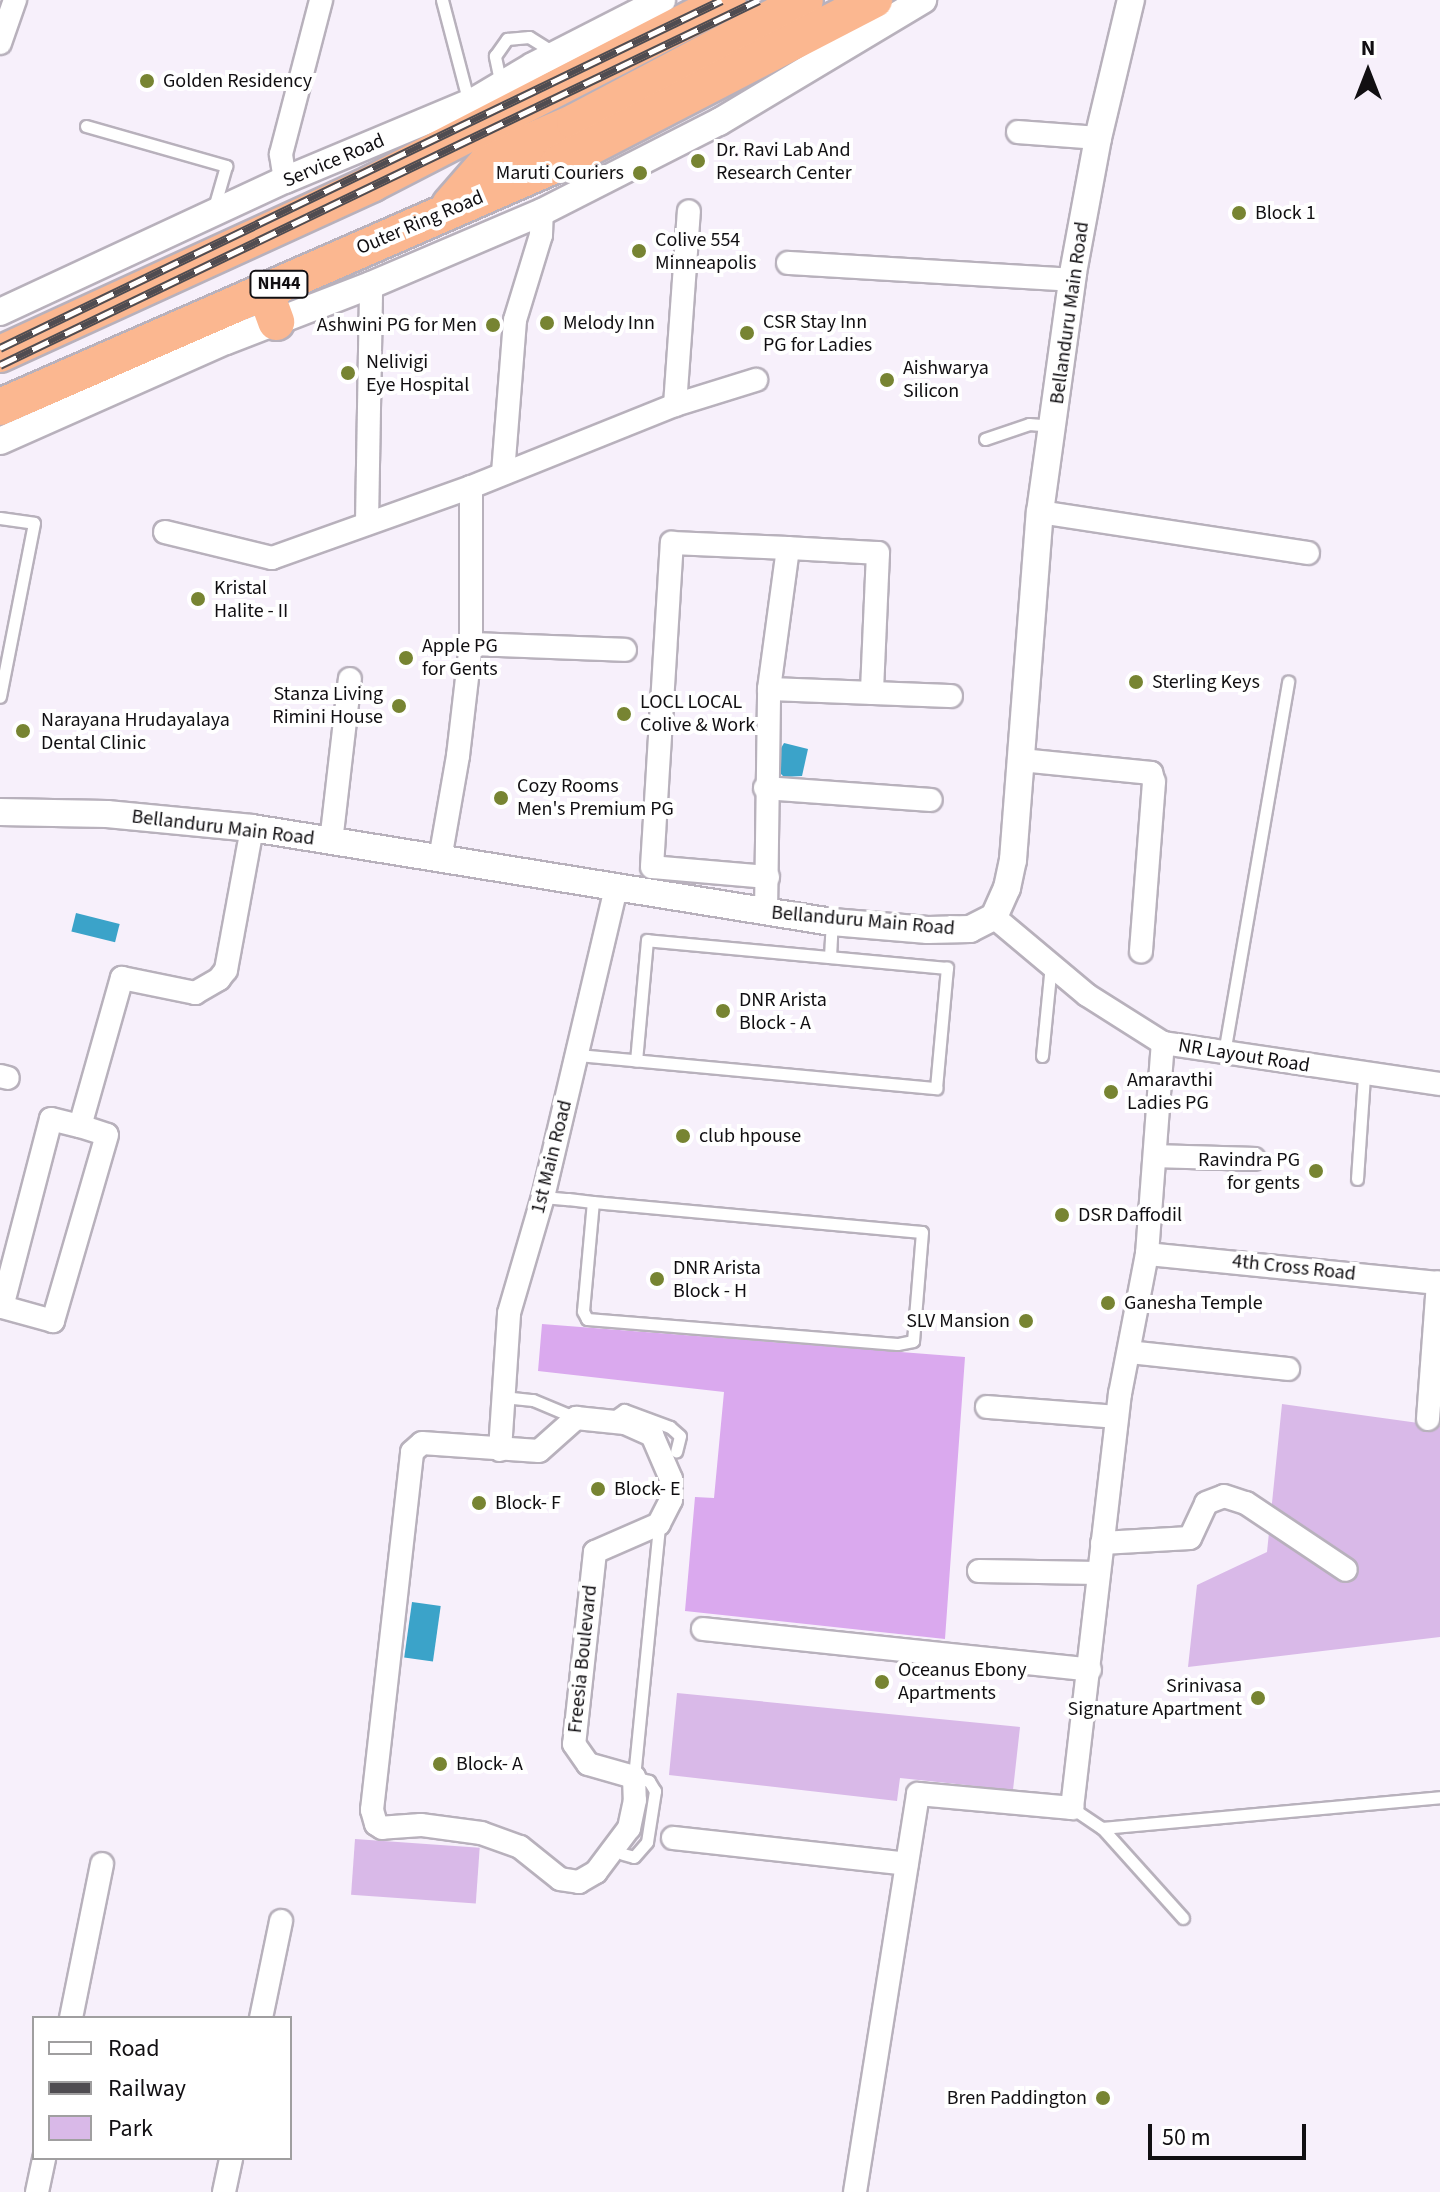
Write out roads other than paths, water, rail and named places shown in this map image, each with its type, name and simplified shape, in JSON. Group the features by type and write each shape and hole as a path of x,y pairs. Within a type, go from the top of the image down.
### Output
{"highway":[{"name":"NH44","path":"0,354 466,115 728,0"},
{"path":"442,215 490,159 575,122 805,0"},
{"name":"Outer Ring Road","path":"0,407 270,306 442,215 559,163 874,0"}],"street":[{"path":"0,43 15,0"},
{"path":"285,180 281,154 321,0"},
{"name":"Service Road","path":"0,312 285,180 466,115 501,85 662,0"},
{"path":"0,441 270,306 371,285 542,212 719,122 923,0"},
{"name":"Bellanduru Main Road","path":"0,812 107,814 252,828 832,922 928,930 970,929 994,917 1007,888 1013,860 1040,512 1072,280 1098,138 1131,0"},
{"path":"1018,132 1098,138"},
{"path":"503,473 515,320 541,235 542,212"},
{"path":"675,405 689,212"},
{"path":"788,263 1072,280"},
{"path":"367,523 371,285"},
{"path":"165,532 272,558 471,487 675,405 756,380"},
{"path":"440,859 458,756 471,644 471,487"},
{"path":"1040,512 1308,553"},
{"path":"768,877 652,867 672,543 878,553 872,693"},
{"path":"766,913 765,788 769,689 788,548"},
{"path":"471,644 625,650"},
{"path":"331,842 350,679"},
{"path":"769,689 951,696"},
{"path":"1021,760 1151,773 1154,782 1141,952"},
{"path":"765,788 931,800"},
{"path":"80,1126 122,978 195,993 209,987 226,970 252,828"},
{"name":"1st Main Road","path":"500,1450 509,1313 543,1197 616,889"},
{"name":"NR Layout Road","path":"994,917 1087,995 1163,1043 1364,1076 1440,1084"},
{"path":"855,2192 918,1794 1072,1808 1117,1417 1147,1254 1163,1043"},
{"path":"51,1119 80,1126 107,1135 53,1321 2,1307 51,1119"},
{"path":"1155,1156 1254,1159"},
{"name":"4th Cross Road","path":"1147,1254 1439,1283"},
{"path":"1428,1419 1439,1283"},
{"path":"1129,1352 1288,1369"},
{"path":"987,1407 1117,1417"},
{"path":"634,1777 635,1800 629,1828 596,1872 579,1882 560,1879 520,1847 481,1833 421,1825 382,1828 376,1824 372,1810 412,1452 422,1443 539,1451 576,1418 625,1423 652,1435 671,1479 671,1500 659,1524"},
{"path":"1102,1543 1190,1538 1206,1503 1224,1496 1246,1503 1346,1570"},
{"name":"Freesia Boulevard","path":"634,1777 588,1764 577,1753 575,1729 595,1552 659,1524"},
{"path":"979,1571 1098,1573"},
{"path":"703,1629 1090,1670"},
{"path":"673,1838 907,1864"},
{"path":"71,2016 102,1864"},
{"path":"261,2016 281,1921"},
{"path":"37,2192 44,2160"},
{"path":"224,2192 231,2160"}],"lane":[{"path":"442,0 466,115"},
{"path":"501,85 495,56 507,39 529,37 556,54"},
{"path":"86,126 226,166 212,215"},
{"path":"985,439 1029,424 1054,426"},
{"path":"0,518 34,523 0,697"},
{"path":"1224,1053 1288,681"},
{"path":"830,957 832,922"},
{"path":"578,1055 636,1061 936,1088 947,968 647,940 636,1061"},
{"path":"1042,1056 1051,964"},
{"path":"1357,1179 1364,1076"},
{"path":"543,1197 922,1232 913,1341 897,1344 587,1319 583,1311 593,1202"},
{"path":"503,1397 533,1400 576,1418"},
{"path":"607,1421 624,1410 670,1427 680,1436 676,1452"},
{"path":"623,1854 634,1857 647,1842 655,1791 649,1781 634,1777 659,1524"},
{"path":"1102,1828 1440,1797"},
{"path":"1072,1808 1102,1828 1183,1918"}],"water":[{"path":"784,743 808,749 802,776 784,777 780,773 777,755"},
{"path":"76,913 120,924 115,942 71,931"},
{"path":"412,1602 441,1606 433,1661 404,1657"}],"railway":[{"path":"0,348 722,0"},
{"path":"0,365 759,0"}],"place":[{"name":"Golden Residency","path":"147,81"},
{"name":"Dr. Ravi Lab And Research Center","path":"698,161"},
{"name":"Maruti Couriers","path":"640,173"},
{"name":"Block 1","path":"1239,213"},
{"name":"Colive 554 Minneapolis","path":"639,251"},
{"name":"Melody Inn","path":"547,323"},
{"name":"Ashwini PG for Men","path":"493,325"},
{"name":"CSR Stay Inn PG for Ladies","path":"747,333"},
{"name":"Nelivigi Eye Hospital","path":"348,373"},
{"name":"Aishwarya Silicon","path":"887,380"},
{"name":"Kristal Halite - II","path":"198,599"},
{"name":"Apple PG for Gents","path":"406,658"},
{"name":"Sterling Keys","path":"1136,682"},
{"name":"Stanza Living Rimini House","path":"399,706"},
{"name":"LOCL LOCAL Colive & Work","path":"624,714"},
{"name":"Narayana Hrudayalaya Dental Clinic","path":"23,731"},
{"name":"Cozy Rooms Men's Premium PG","path":"501,798"},
{"name":"DNR Arista Block - A","path":"723,1011"},
{"name":"Amaravthi Ladies PG","path":"1111,1092"},
{"name":"club hpouse","path":"683,1136"},
{"name":"Ravindra PG for gents","path":"1316,1171"},
{"name":"DSR Daffodil","path":"1062,1215"},
{"name":"DNR Arista Block - H","path":"657,1279"},
{"name":"Ganesha Temple","path":"1108,1303"},
{"name":"SLV Mansion","path":"1026,1321"},
{"name":"Block- E","path":"598,1489"},
{"name":"Block- F","path":"479,1503"},
{"name":"Oceanus Ebony Apartments","path":"882,1682"},
{"name":"Srinivasa Signature Apartment","path":"1258,1698"},
{"name":"Block- A","path":"440,1764"},
{"name":"Bren Paddington","path":"1103,2098"}]}
